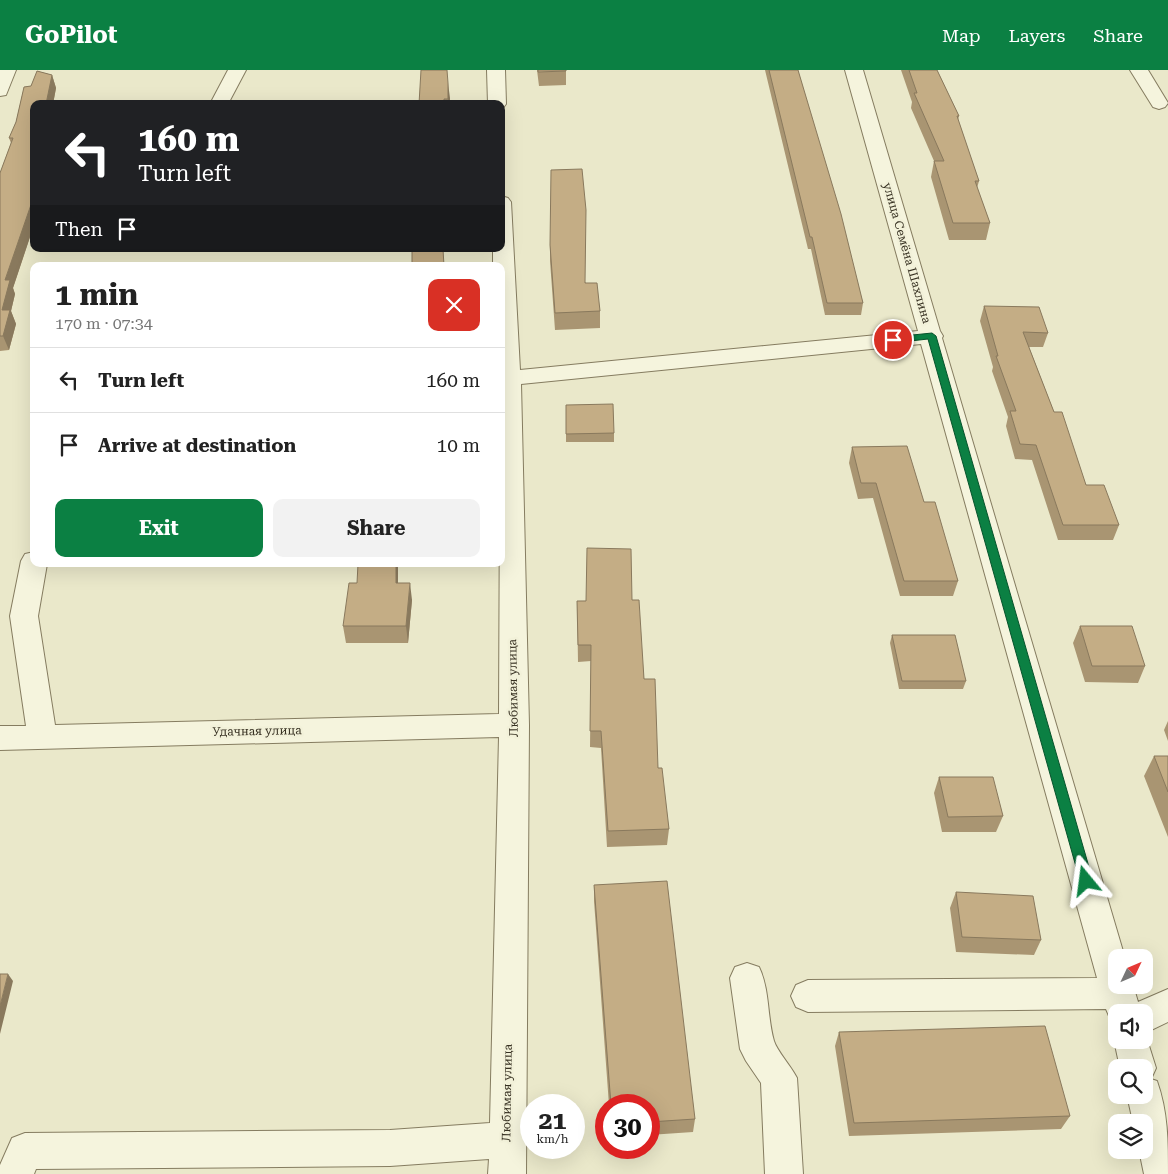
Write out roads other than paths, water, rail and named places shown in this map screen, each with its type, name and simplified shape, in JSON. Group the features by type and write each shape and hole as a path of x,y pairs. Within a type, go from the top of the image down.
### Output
{"street":[{"path":"0,90 7,70"},
{"path":"221,100 237,70"},
{"path":"496,70 497,100"},
{"name":"улица Семёна Шахлина","path":"854,70 932,336 1121,1003"},
{"path":"1139,70 1159,103"},
{"name":"Любимая улица","path":"505,290 509,378 514,725 507,1157"},
{"path":"509,378 932,336"},
{"path":"33,567 24,616 42,737"},
{"name":"Удачная улица","path":"0,738 514,725"},
{"path":"747,978 758,1049 779,1078 784,1174"},
{"path":"808,996 1121,1003"},
{"path":"1153,1012 1168,1005"},
{"path":"1147,1104 1163,1174"},
{"path":"15,1174 25,1151 390,1148 507,1157"}]}
